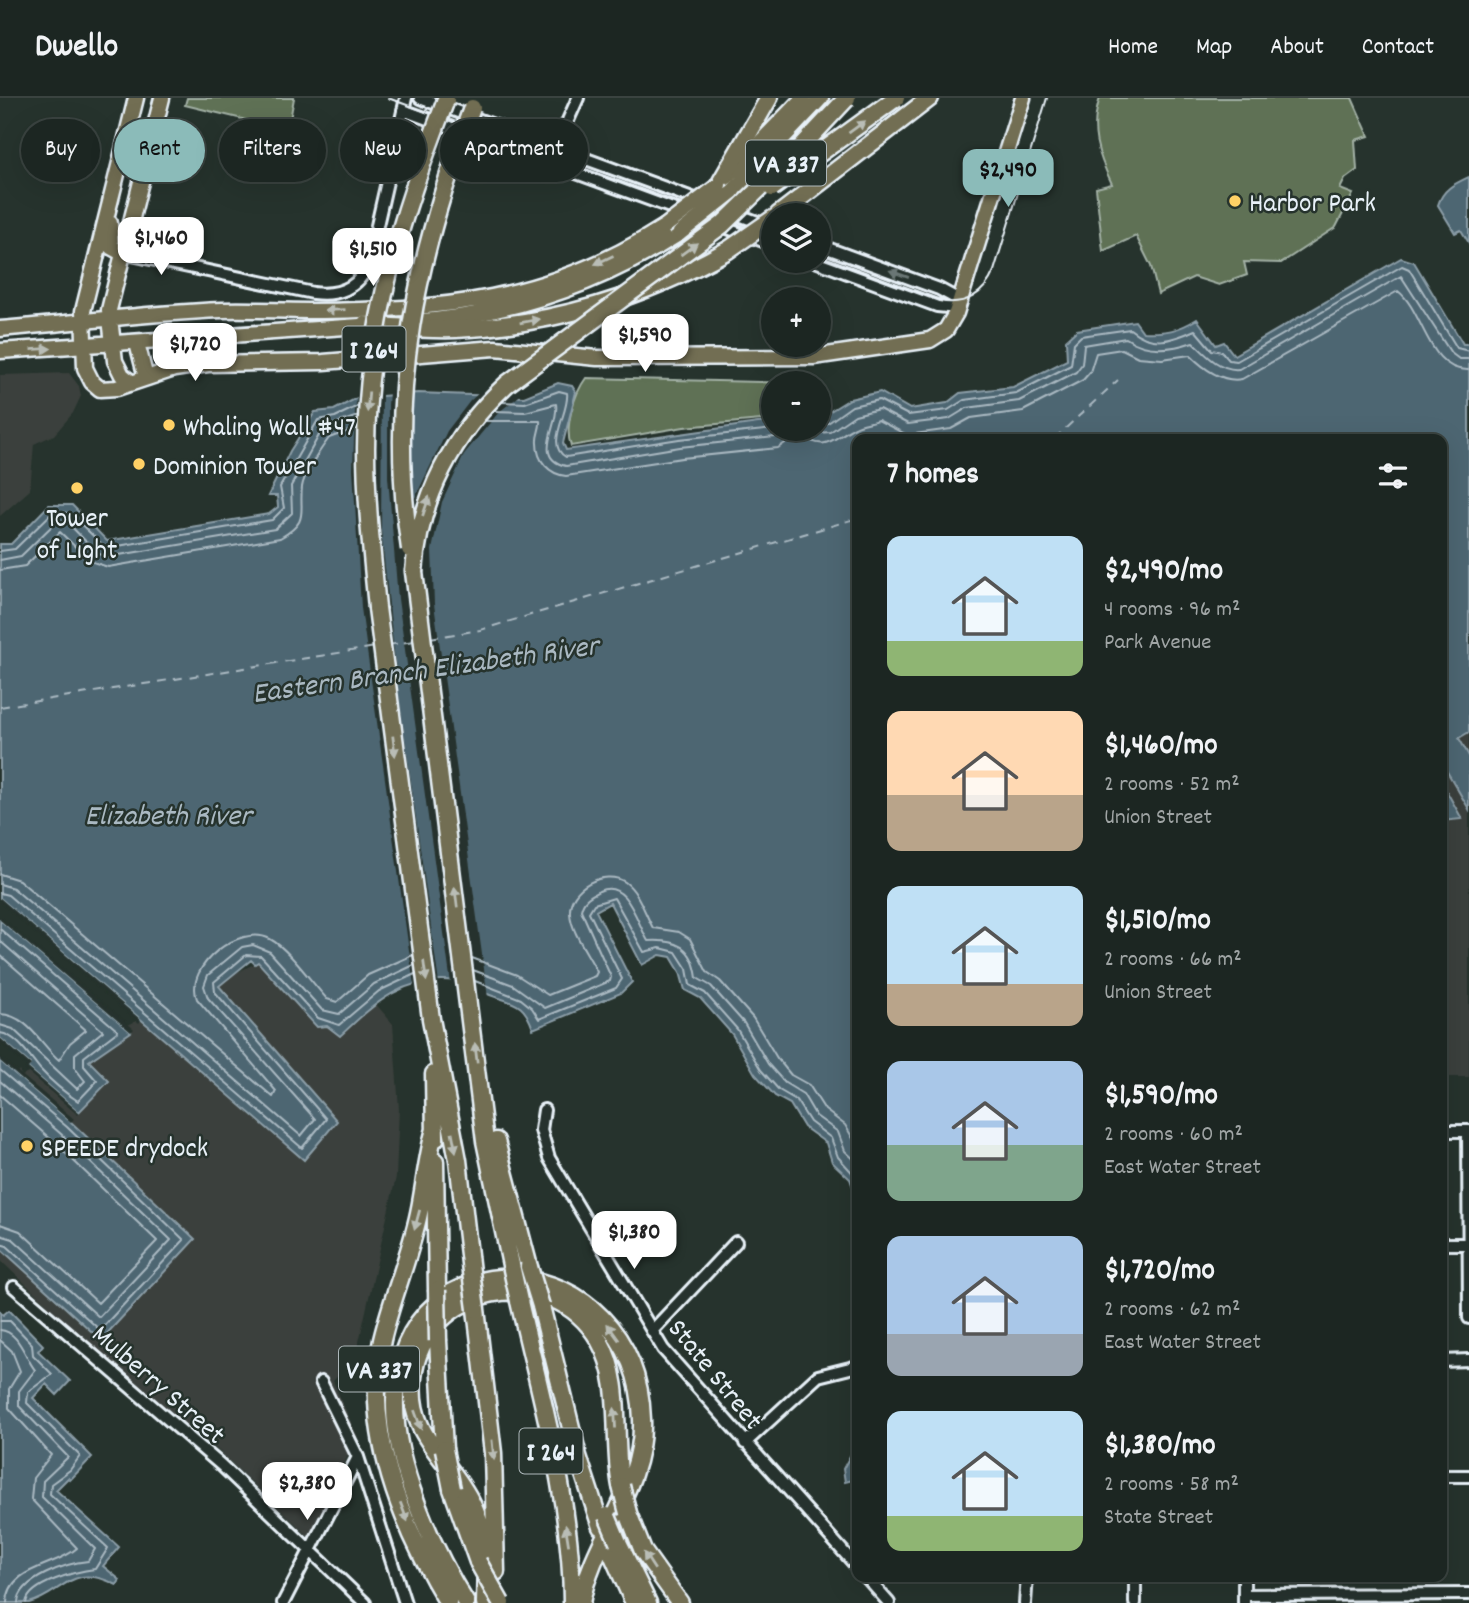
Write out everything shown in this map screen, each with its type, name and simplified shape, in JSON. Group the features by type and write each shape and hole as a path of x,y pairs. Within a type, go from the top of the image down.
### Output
{"highway":[{"path":"726,188 769,98"},
{"name":"VA 337","path":"722,225 790,159 847,98"},
{"name":"I 264","path":"572,1603 572,1570 562,1505 485,1141 414,572 416,545 429,495 450,453 472,419 507,384 896,98"},
{"path":"794,203 930,98"},
{"name":"I 264","path":"447,99 409,194 388,267 375,336 366,446 377,608 431,1019 458,1160 496,1492 496,1570 479,1603"},
{"path":"414,572 404,500 402,457 405,377 411,324 435,212 476,101"},
{"path":"364,325 453,329 547,317 628,296 685,273 728,250 761,227"},
{"name":"VA 337","path":"431,1019 435,1129 427,1157 419,1213 382,1342 378,1407 383,1447 397,1495 421,1552 448,1603"},
{"path":"481,1092 573,1425 634,1603"},
{"path":"435,1129 438,1341 444,1449 453,1489 478,1562 501,1603"},
{"path":"479,1603 436,1544 412,1487 398,1436 397,1382 409,1343 430,1311 466,1286 514,1276 550,1283 581,1299 609,1326 629,1359 641,1401 642,1431 638,1460 589,1572 581,1603"},
{"path":"479,1603 485,1544 479,1520 464,1490 426,1439 413,1408 413,1377 421,1349 440,1319 470,1298 495,1291 525,1290 556,1300 584,1320 598,1338 610,1367 621,1486 628,1513 643,1551 680,1603"},
{"path":"615,1547 648,1603"}],"main road":[{"path":"131,119 136,98"},
{"path":"157,119 162,98"},
{"path":"0,329 222,310 403,309 465,303 522,291 573,274 619,253 726,188 803,98"},
{"path":"0,351 470,317 541,300 620,268 680,233 821,98"},
{"path":"140,182 108,319 111,344 119,370 140,375 217,363 323,362 495,348 597,358 813,358 930,340 948,327 960,305 1023,98"},
{"path":"115,182 82,322 83,346 87,373 98,387 112,389 140,375"},
{"path":"110,201 110,244 114,250 122,253"},
{"path":"137,342 140,375"}],"street":[{"path":"122,253 313,293 334,294 347,289 359,281 368,265 406,98"},
{"path":"420,98 477,119"},
{"path":"568,119 578,98"},
{"path":"404,110 440,123"},
{"path":"588,160 761,223"},
{"path":"588,177 761,240"},
{"path":"831,249 939,289 960,305"},
{"path":"831,267 937,306 960,305"},
{"name":"State Street","path":"544,1110 541,1130 549,1158 652,1331 676,1366 852,1561"},
{"path":"1447,1132 1469,1131 1469,1318"},
{"path":"652,1331 736,1242"},
{"path":"1447,1244 1469,1244"},
{"name":"Mulberry Street","path":"14,1287 221,1465 365,1603"},
{"path":"1447,1360 1469,1360"},
{"path":"745,1443 818,1376 852,1368"},
{"path":"321,1382 358,1457 405,1601 392,1603"},
{"path":"284,1603 358,1457"},
{"path":"1447,1476 1469,1476"},
{"path":"870,1582 889,1603"},
{"path":"1025,1603 1027,1582"},
{"path":"1135,1582 1135,1603"},
{"path":"1244,1599 1359,1599 1469,1594"}],"shaded area":[{"path":"69,373 79,386 81,396 73,413 54,435 34,444 30,490 0,516 0,375"},
{"path":"1469,653 1469,1077 1447,1077 1447,655"},
{"path":"271,956 375,1003 393,1024 399,1109 396,1177 359,1342 351,1363 333,1381 357,1436 310,1538 205,1438 199,1449 0,1260 0,1079 19,1071 22,1076"}],"green space":[{"path":"187,98 294,98 290,119 243,119 185,105"},
{"name":"Harbor Park","path":"1100,98 1352,98 1369,136 1355,140 1357,170 1345,179 1340,189 1353,194 1336,227 1281,263 1244,262 1247,275 1219,285 1194,277 1158,294 1151,266 1136,236 1103,251 1096,188 1112,184 1095,132"},
{"path":"586,378 761,382 761,420 684,427 571,446 571,411"}],"water":[{"path":"1469,177 1469,243 1461,230 1455,233 1438,205 1446,191"},
{"path":"1401,258 1414,262 1463,344 1469,344 1469,732 1459,738 1469,756 1469,809 1447,772 1447,434 852,434 852,1184 850,1179 832,1162 826,1143 804,1127 790,1104 775,1096 755,1074 732,1034 700,998 685,990 680,972 671,957 660,955 642,965 610,903 596,911 632,982 621,993 533,1029 530,1020 518,1005 456,981 421,982 406,987 378,1003 340,1036 327,1026 317,1027 258,962 255,964 251,960 219,986 337,1121 304,1160 0,898 0,544 11,544 49,505 72,505 107,541 269,514 278,507 277,496 268,496 290,451 315,412 334,410 357,398 418,393 524,397 558,383 572,386 576,392 563,443 566,450 761,423 761,441 831,441 831,411 850,399 880,392 910,409 947,403 960,393 1013,387 1067,360 1066,340 1077,330 1135,321 1143,332 1158,332 1177,329 1197,319 1216,345 1224,342 1234,355"},
{"path":"1447,792 1462,819 1447,820"},
{"path":"0,920 131,1032 89,1061 109,1081 79,1112 28,1068 30,1064 0,1038"},
{"path":"0,1061 71,1122 195,1239 101,1340 0,1248"},
{"path":"9,1310 43,1345 38,1351 70,1381 57,1395 46,1384 33,1398 92,1457 56,1490 119,1547 103,1566 120,1580 117,1585 88,1576 68,1582 41,1599 29,1603 0,1603 0,1312 3,1315"},
{"path":"852,1452 852,1480 845,1482 843,1469"}],"pier":[{"path":"409,390 408,482 410,497 415,498 447,431 470,401 481,391 507,392 475,423 444,474 432,515 444,481 471,434 508,397 514,393 523,393 499,412 465,453 442,502 432,550 434,604 488,998 451,984 398,599 388,477 388,405 389,392"},
{"path":"382,393 381,530 398,689 439,984 414,986 361,608 353,469 357,395"},
{"path":"0,898 141,1020 139,1023 0,902"},
{"path":"0,917 134,1029 131,1032 0,920"},
{"path":"0,1038 31,1065 28,1068 80,1113 78,1115 25,1070 26,1065 0,1043"},
{"path":"0,1057 74,1119 71,1122 0,1061"}],"ferry route":[{"path":"1059,434 1118,380"},
{"path":"430,638 480,630 852,520"},
{"path":"388,645 414,641"},
{"path":"0,707 376,647"}],"tram line":[{"path":"388,98 761,235"},
{"path":"831,261 939,301 957,302 973,297 985,287 994,271 1047,98"}],"place":[{"name":"Harbor Park","path":"1235,201"},
{"name":"Whaling Wall #47","path":"169,425"},
{"name":"Dominion Tower","path":"139,464"},
{"name":"Tower of Light","path":"77,488"},
{"name":"SPEEDE drydock","path":"27,1146"}],"water label":[{"name":"Eastern Branch Elizabeth River","path":"425,668"},
{"name":"Elizabeth River","path":"168,814"}]}
